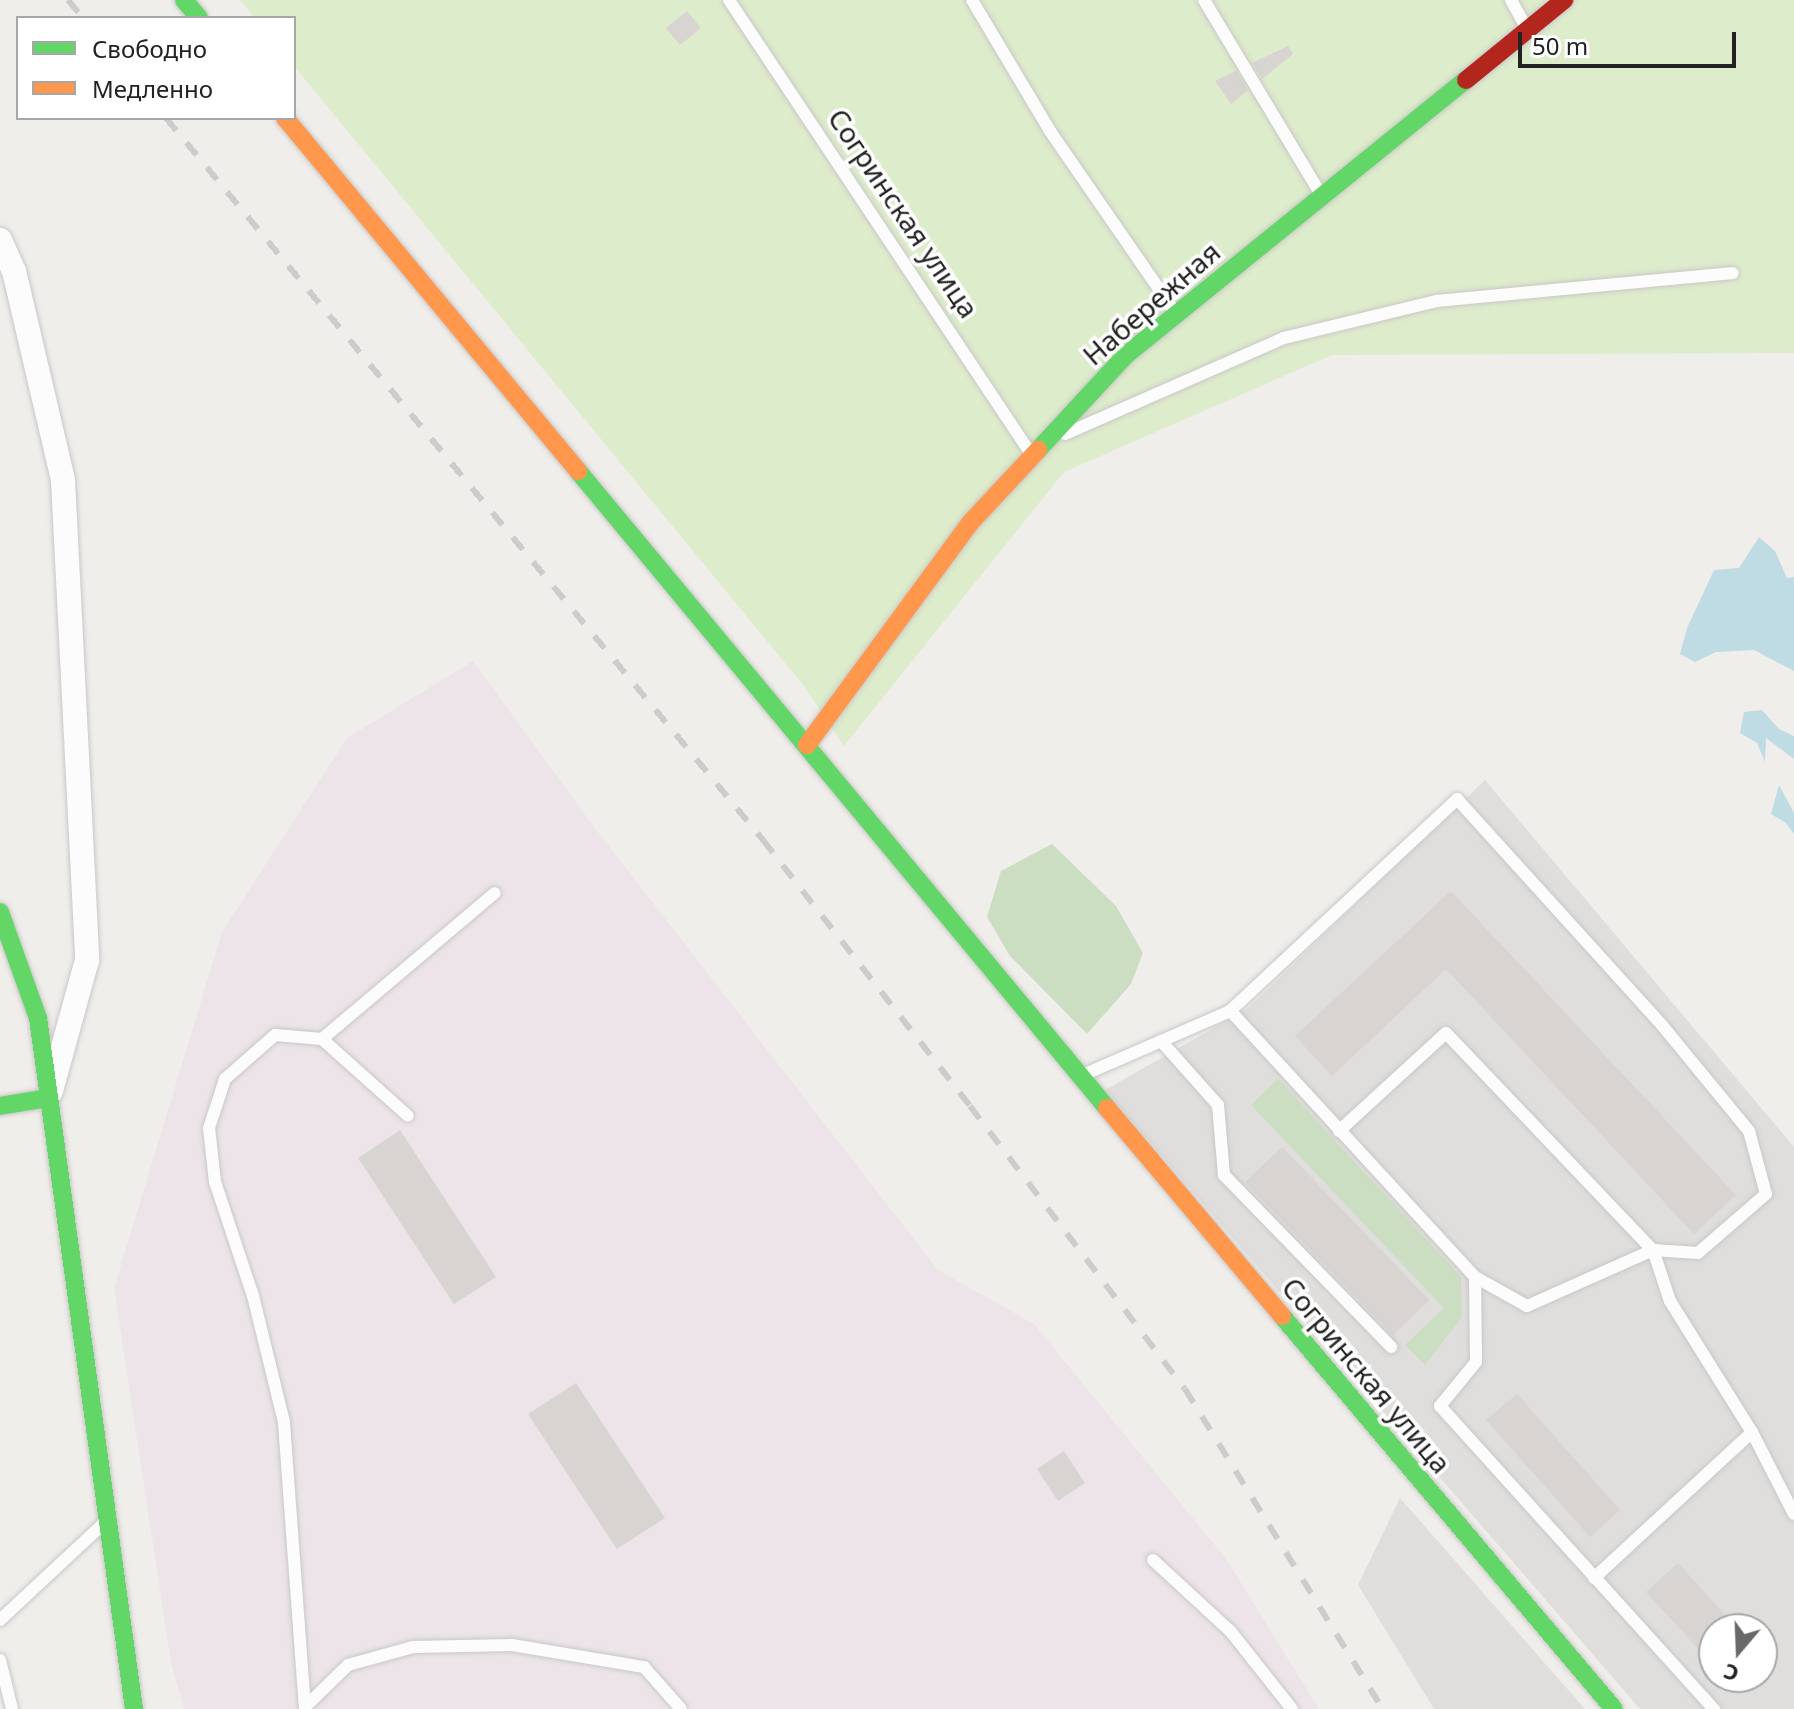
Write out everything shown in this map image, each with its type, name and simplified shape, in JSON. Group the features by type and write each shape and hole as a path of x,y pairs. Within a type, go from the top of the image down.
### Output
{"street":[{"path":"184,0 197,16"},
{"name":"Набережная","path":"807,745 970,523 1126,355 1564,0"},
{"name":"Согринская улица","path":"287,120 1080,1076 1614,1709"},
{"path":"0,240 14,271 63,480 87,960 49,1098"},
{"path":"0,912 38,1018 134,1709"},
{"path":"0,1106 49,1098"}],"lane":[{"name":"Согринская улица","path":"729,0 1038,450"},
{"path":"972,0 1050,131 1177,314"},
{"path":"1204,0 1322,196"},
{"path":"1511,0 1527,30"},
{"path":"1038,450 1284,338 1437,301 1733,273"},
{"path":"1080,1076 1230,1011 1457,799 1661,1024 1749,1131 1766,1194 1698,1253 1653,1250 1527,1306 1475,1277 1230,1011"},
{"path":"322,1039 495,893"},
{"path":"1339,1131 1446,1033 1653,1250 1670,1301 1752,1432 1794,1514"},
{"path":"305,1708 284,1422 253,1296 215,1182 209,1128 225,1079 275,1035 322,1039 408,1116"},
{"path":"1161,1041 1218,1105 1224,1175 1391,1347"},
{"path":"1475,1277 1476,1362 1440,1406 1714,1709"},
{"path":"1594,1578 1752,1432"},
{"path":"0,1620 107,1520"},
{"path":"1153,1560 1231,1632 1292,1709"},
{"path":"305,1708 348,1665 413,1647 512,1645 644,1667 681,1709"},
{"path":"0,1660 12,1709"}],"shaded area":[{"path":"473,661 594,827 938,1270 1034,1324 1227,1560 1319,1709 184,1709 171,1663 114,1288 222,932 347,738"},
{"path":"1485,780 1794,1147 1794,1709 1640,1709 1105,1090 1247,1009"},
{"path":"1400,1498 1585,1709 1434,1709 1358,1585"}],"green space":[{"path":"240,0 1794,0 1794,353 1332,355 1064,472 844,746 804,686 296,68 296,16 253,16"},
{"path":"1052,844 1116,906 1143,953 1131,984 1087,1034 1010,956 987,917 1001,871"},
{"path":"1278,1079 1461,1277 1462,1317 1425,1365 1405,1345 1444,1308 1251,1105"}],"water":[{"path":"1759,537 1775,551 1787,578 1794,577 1794,671 1754,650 1716,652 1695,662 1680,654 1687,628 1714,570 1739,568"},
{"path":"1762,710 1779,729 1794,736 1794,759 1766,738 1765,762 1757,743 1740,733 1744,712"},
{"path":"1779,785 1794,813 1794,834 1786,823 1771,814"}],"building":[{"path":"687,11 701,28 680,45 666,28"},
{"path":"1288,46 1293,54 1262,79 1252,63"},
{"path":"1236,71 1248,90 1231,104 1215,81"},
{"path":"1451,891 1736,1195 1694,1234 1446,969 1332,1076 1295,1036"},
{"path":"400,1130 496,1277 454,1304 358,1158"},
{"path":"1282,1147 1429,1300 1393,1335 1245,1182"},
{"path":"576,1383 665,1518 617,1549 528,1414"},
{"path":"1517,1394 1620,1510 1590,1537 1486,1420"},
{"path":"1064,1451 1085,1483 1058,1501 1037,1469"},
{"path":"1678,1563 1723,1613 1698,1613 1698,1649 1646,1592"}],"railway":[{"path":"68,0 81,16"},
{"path":"168,120 763,840 970,1106 1185,1389 1383,1709"}],"traffic: fast":[{"path":"184,0 197,16"},
{"path":"1038,450 1126,355 1466,80"},
{"path":"578,471 1107,1108"},
{"path":"0,912 38,1018 134,1709"},
{"path":"0,1106 49,1098"},
{"path":"1282,1316 1614,1709"}],"traffic: slow":[{"path":"287,120 578,471"},
{"path":"807,745 970,523 1038,450"},
{"path":"1107,1108 1282,1316"}],"traffic: jam":[{"path":"1466,80 1564,0"}]}
